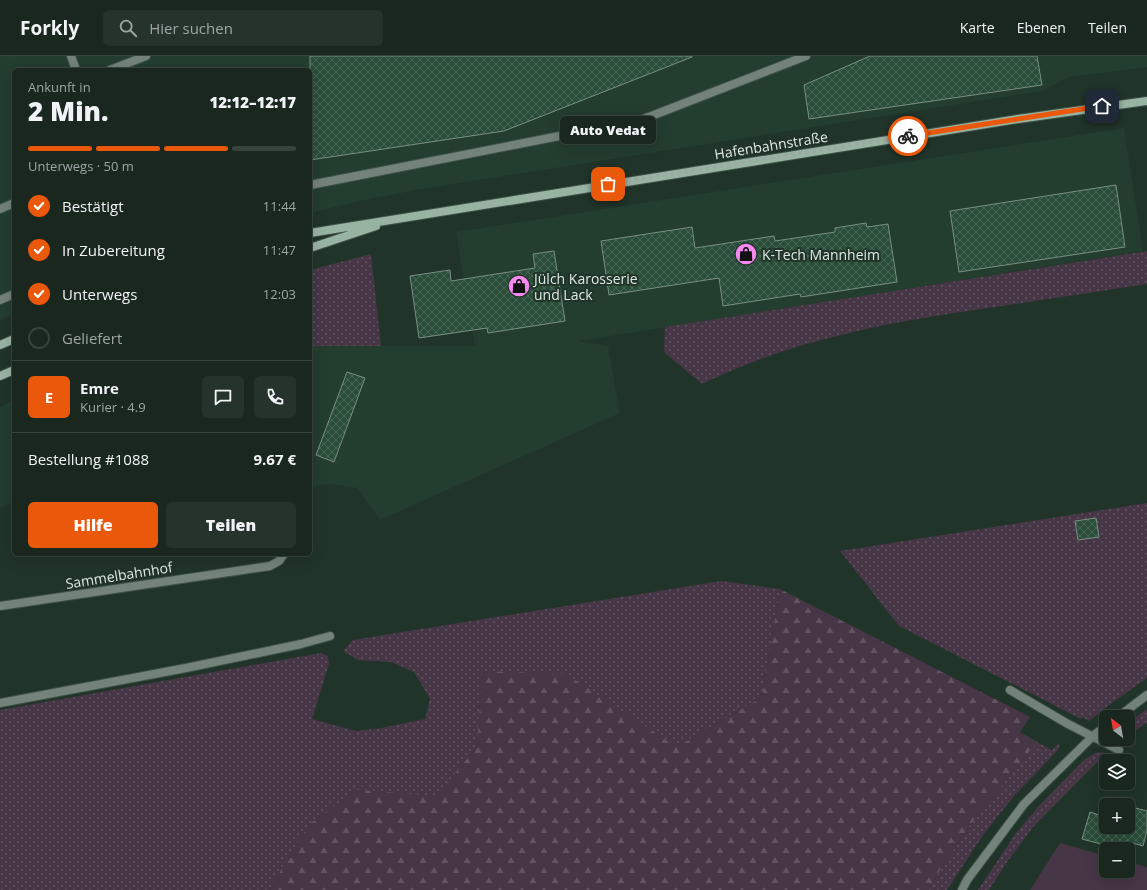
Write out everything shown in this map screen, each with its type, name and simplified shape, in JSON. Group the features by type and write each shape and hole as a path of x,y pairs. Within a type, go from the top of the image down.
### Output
{"main road":[{"name":"Hafenbahnstraße","path":"312,233 1018,119 1147,101"},
{"name":"Hafenbahnstraße","path":"312,247 399,218"},
{"path":"0,346 12,340"},
{"path":"0,376 12,371"}],"street":[{"path":"71,56 75,68"},
{"path":"115,68 146,56"},
{"path":"312,185 641,120 806,56"},
{"path":"0,208 12,204"},
{"path":"0,300 12,295"},
{"name":"Sammelbahnhof","path":"0,606 270,566 279,561 283,556"},
{"path":"0,703 194,666 301,644 330,636"},
{"path":"1010,690 1068,724 1119,750"},
{"path":"1127,710 1147,695"},
{"path":"962,890 967,880 1024,804 1099,731"}],"shaded area":[{"path":"0,56 1147,56 1147,67 1069,77 1042,91 422,189 369,199 312,213 312,68 12,68 12,315 0,320"},
{"path":"1124,128 1143,251 579,341 608,346 620,413 380,520 357,488 331,484 312,486 312,346 475,346 456,232"},
{"path":"12,401 12,502 0,508 0,407"}],"green space":[{"path":"1147,251 1147,284 951,313 842,335 806,344 770,356 702,384 664,352 665,327"},
{"path":"371,254 381,346 312,346 312,269"},
{"path":"1147,503 1147,678 1103,710 1099,710 1099,713 1089,721 1083,717 1081,719 899,626 840,551"},
{"path":"721,581 780,589 762,697 677,747 566,675 482,672 477,747 436,797 358,790 309,824 269,890 0,890 0,710 321,653 328,656 329,664 312,719 356,731 381,728 425,719 430,699 414,672 391,662 358,660 343,651 353,640"},
{"path":"780,589 1030,717 1020,732 1037,742 970,825 928,890 269,890 309,824 358,790 436,796 477,747 482,671 566,674 677,747 762,697"},
{"path":"1147,709 1147,722 1135,731 1135,718"},
{"path":"1037,742 1052,750 1059,743 1059,747 1057,751 1014,796 983,835 947,890 928,890 970,825"},
{"path":"1101,752 1105,754 1099,754 1099,760 1033,827 1007,862 989,890 978,890 1016,833 1039,806 1084,760 1095,753"},
{"path":"1060,843 1099,854 1099,878 1135,878 1135,864 1147,867 1147,890 1030,890"}],"building":[{"path":"310,56 692,56 504,131 312,160 312,68 310,68"},
{"path":"870,56 1037,56 1042,85 809,119 804,85"},
{"path":"1116,185 1125,247 959,272 950,211"},
{"path":"866,223 867,227 888,224 897,282 801,297 800,294 723,306 719,278 609,295 601,241 692,227 695,248 774,236 775,241 835,232 835,228"},
{"path":"554,251 565,321 488,333 487,328 419,338 410,276 450,270 451,281 535,268 533,254"},
{"path":"347,372 365,378 334,462 316,455"},
{"path":"1096,518 1099,537 1078,540 1075,521"},
{"path":"1135,808 1147,811 1147,830 1143,846 1135,844 1135,842 1099,842 1099,843 1082,839 1090,812 1099,815 1099,834 1135,834"}],"way so far":[{"path":"608,184 908,136"}],"place":[{"name":"Auto Vedat","path":"608,184"},
{"name":"K-Tech Mannheim","path":"746,254"},
{"name":"Jülch Karosserie und Lack","path":"519,286"}],"route":[{"path":"908,136 1102,106"}]}
